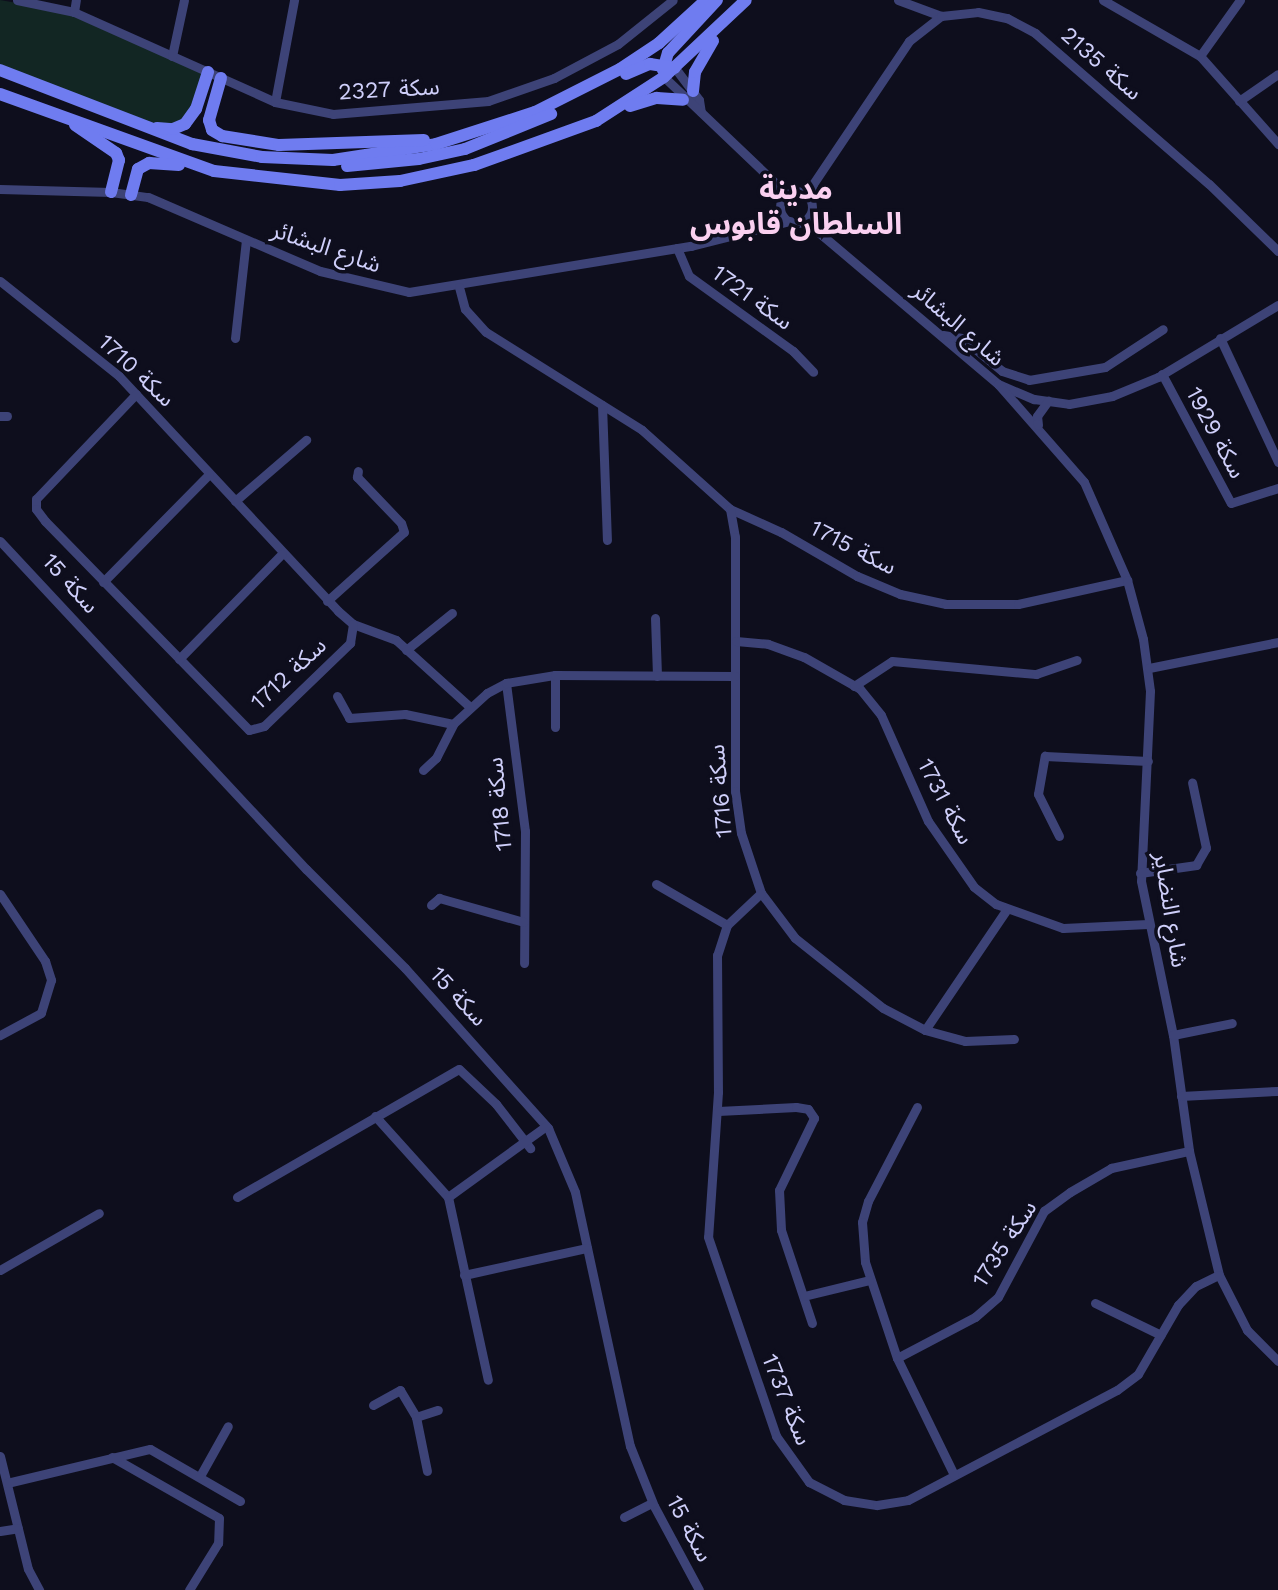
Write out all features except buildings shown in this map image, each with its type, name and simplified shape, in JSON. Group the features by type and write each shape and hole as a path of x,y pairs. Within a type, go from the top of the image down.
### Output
{"main road":[{"path":"262,157 333,159 390,153 459,138 535,112 620,69 659,43 706,0"},
{"path":"667,70 717,0"},
{"path":"131,195 138,169 149,163 200,167 293,182 340,185 400,181 474,165 559,137 613,112 657,98 688,95 695,72 727,22 746,0"},
{"path":"613,112 727,22"},
{"path":"0,70 131,123 192,144 280,163 343,166 453,151 528,125 639,66 667,70"},
{"path":"131,123 173,129 185,124 196,109 208,72"},
{"path":"221,78 209,120 212,130 222,136 279,145 337,146 459,138"},
{"path":"0,94 200,167"},
{"path":"57,114 116,153 119,160 111,192"}],"street":[{"name":"سكة 2327","path":"18,0 74,12 275,102 333,114 488,101 554,78 618,44 673,0"},
{"path":"74,12 76,0"},
{"path":"172,56 184,0"},
{"path":"275,102 294,0"},
{"path":"898,0 941,16"},
{"path":"1104,0 1200,56 1278,144"},
{"path":"1200,56 1240,0"},
{"name":"سكة 2135","path":"941,16 978,12 1007,18 1035,33 1209,184 1278,251"},
{"path":"807,217 805,194 909,41 941,16"},
{"path":"667,70 688,95"},
{"path":"667,70 701,112 786,194 805,194"},
{"path":"1239,101 1278,74"},
{"name":"شارع البشائر","path":"0,189 111,192 148,197 320,271 375,287 409,292 459,287 677,248 768,223 807,217 998,384 1048,401 1069,404 1112,396 1162,374 1278,305"},
{"path":"768,223 786,194"},
{"path":"781,206 790,221"},
{"path":"234,338 246,240"},
{"name":"سكة 1721","path":"677,248 689,276 793,351 813,372"},
{"name":"سكة 1710","path":"0,281 136,394 327,601 353,624 385,634 470,707"},
{"name":"سكة 1715","path":"459,287 465,309 486,332 603,405 676,457 730,509 857,576 900,594 946,604 1018,604 1127,580"},
{"path":"941,335 962,338 1002,371 1029,380 1105,367 1163,329"},
{"name":"سكة 1929","path":"1220,338 1275,446 1278,462"},
{"name":"سكة 1929","path":"1162,374 1231,503 1278,488"},
{"name":"شارع النضاير","path":"998,384 1038,425 1084,482 1127,580 1149,668 1148,761 1140,873 1148,924 1173,1035 1189,1151 1219,1275 1247,1329 1278,1362"},
{"name":"سكة 1712","path":"136,394 36,499 36,509 45,521 250,730 264,726 351,643 353,624"},
{"path":"1038,425 1037,416 1048,401"},
{"path":"603,405 607,540"},
{"path":"235,501 306,440"},
{"path":"327,601 404,532 401,523 357,477 358,471"},
{"path":"103,582 209,474"},
{"name":"سكة 1716","path":"730,509 736,641 737,802 740,833 761,893 795,938 833,973 883,1009 925,1030 965,1041 1014,1039"},
{"name":"سكة 15","path":"0,541 306,869 405,968 546,1126 563,1155 587,1248 630,1446 652,1503 699,1590"},
{"path":"179,659 282,554"},
{"path":"406,650 452,613"},
{"path":"655,618 657,676"},
{"name":"سكة 1731","path":"736,641 768,644 804,657 854,686 881,715 928,821 974,887 1007,909 1063,928 1148,924"},
{"path":"1149,668 1278,642"},
{"path":"854,686 892,661 1036,674 1077,660"},
{"path":"555,675 555,727"},
{"path":"423,770 436,758 453,724 470,707 506,683 555,675 735,676"},
{"name":"سكة 1718","path":"506,683 525,831 524,963"},
{"path":"337,696 349,718 405,714 453,724"},
{"path":"1059,836 1038,794 1045,756 1148,761"},
{"path":"1140,873 1196,865 1206,848 1192,782"},
{"path":"656,884 727,925 761,893"},
{"path":"0,894 45,961 51,980 41,1013 0,1035"},
{"path":"431,905 439,898 524,922"},
{"path":"925,1030 1007,909"},
{"name":"سكة 1737","path":"727,925 717,955 718,1111 708,1237 776,1436 791,1462 809,1482 844,1500 877,1505 908,1500 1117,1390 1138,1374 1178,1305 1196,1286 1219,1275"},
{"path":"1173,1035 1231,1023"},
{"path":"237,1197 459,1069 528,1144"},
{"path":"1181,1096 1278,1091"},
{"path":"718,1111 796,1107 808,1110 814,1118 779,1190 781,1230 812,1323"},
{"path":"917,1107 862,1222 869,1280 897,1357 954,1475"},
{"path":"375,1116 448,1197 488,1380"},
{"path":"448,1197 528,1144 546,1126"},
{"name":"سكة 1735","path":"897,1357 975,1317 998,1297 1044,1211 1070,1192 1111,1168 1189,1151"},
{"path":"0,1270 99,1213"},
{"path":"464,1275 587,1248"},
{"path":"804,1296 869,1280"},
{"path":"1094,1303 1161,1335"},
{"path":"373,1405 400,1391 416,1417 427,1471"},
{"path":"416,1417 438,1410"},
{"path":"200,1476 228,1426"},
{"path":"7,1483 112,1457 157,1450 240,1501"},
{"path":"0,1456 7,1483 5,1497 38,1590"},
{"path":"112,1457 219,1518 218,1543 189,1590"},
{"path":"624,1517 652,1503"},
{"path":"0,1531 18,1528"}],"green space":[{"path":"0,0 73,13 206,72 185,123 157,126 0,68"}],"district":[{"name":"مدينة السلطان قابوس","path":"796,206"}]}
